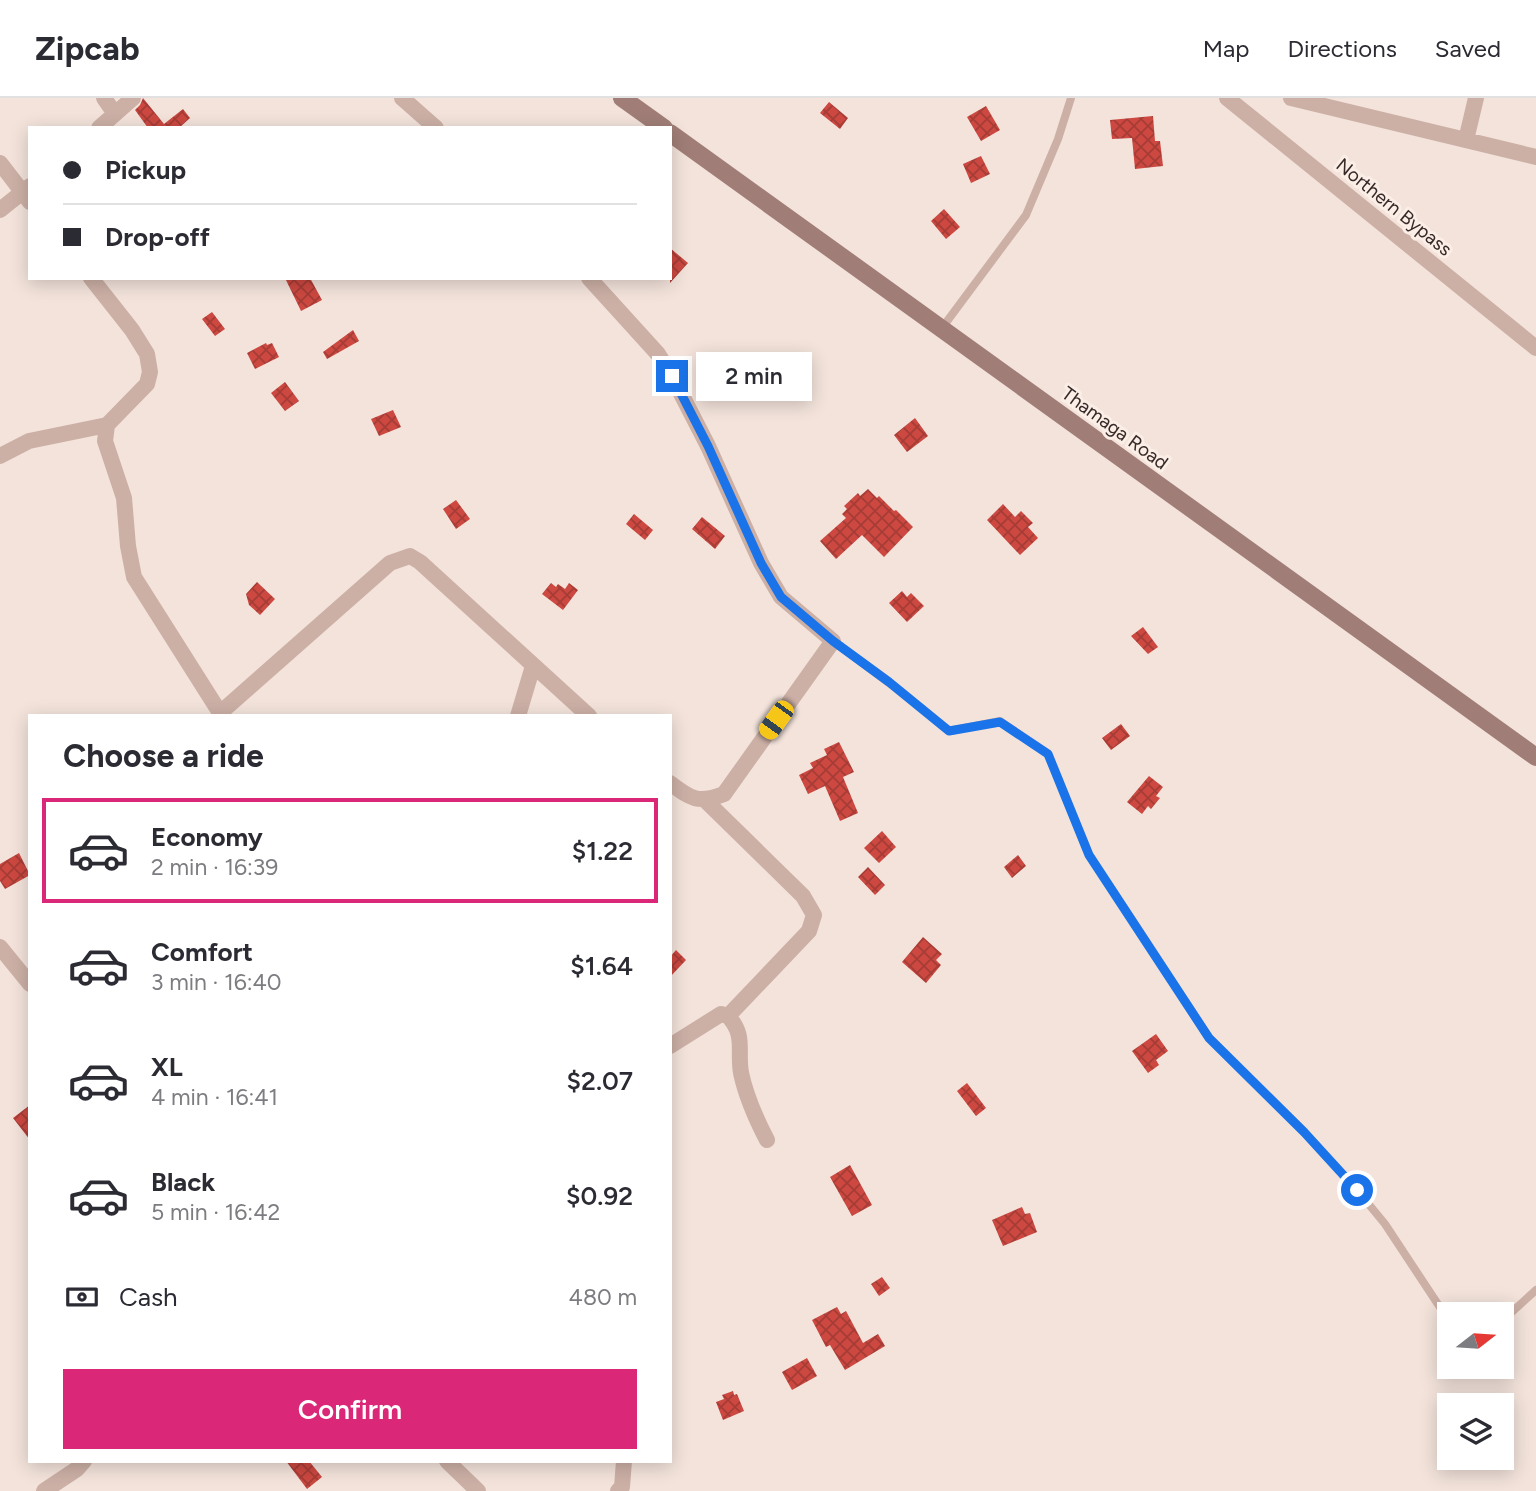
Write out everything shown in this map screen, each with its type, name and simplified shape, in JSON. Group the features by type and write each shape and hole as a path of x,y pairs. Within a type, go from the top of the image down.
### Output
{"main road":[{"path":"622,98 661,126"},
{"name":"Thamaga Road","path":"672,133 1536,757"}],"street":[{"path":"104,98 115,114"},
{"path":"101,126 133,98"},
{"path":"402,98 434,126"},
{"name":"Northern Bypass","path":"1227,98 1536,348"},
{"path":"1291,98 1536,157"},
{"path":"1466,140 1476,98"},
{"path":"0,163 27,193 0,210"},
{"path":"0,456 29,441 107,425 146,384 150,372 147,355 132,330 93,280"},
{"path":"591,280 658,354 672,376 708,446 761,563 781,597 833,641 724,794 706,801"},
{"path":"107,425 105,441 124,498 134,577 221,714 390,563 410,556 420,562 587,714"},
{"path":"518,714 533,666"},
{"path":"672,784 689,796 706,801 803,896 814,915 809,931 728,1016"},
{"path":"0,947 28,976"},
{"path":"672,1045 720,1014 728,1016 740,1035 744,1083 767,1140"},
{"path":"44,1491 77,1469 82,1463"},
{"path":"449,1463 478,1491"},
{"path":"618,1491 622,1487 624,1463"}],"lane":[{"path":"942,328 1026,215 1058,139 1071,98"},
{"path":"833,641 949,731 1000,722 1048,754 1089,855 1209,1038 1304,1132 1357,1190 1385,1224 1437,1303"},
{"path":"1514,1310 1536,1290"}],"building":[{"path":"143,98 164,124 183,109 190,118 181,126 147,126 135,110"},
{"path":"829,102 848,118 840,129 820,113"},
{"path":"986,106 1000,130 981,141 967,117"},
{"path":"1153,116 1155,141 1160,141 1163,166 1135,169 1132,138 1112,139 1110,120"},
{"path":"981,156 990,174 971,183 963,164"},
{"path":"944,209 960,227 946,239 931,221"},
{"path":"672,250 688,263 670,283 672,280"},
{"path":"286,280 311,280 322,300 301,311"},
{"path":"212,312 225,329 215,336 202,319"},
{"path":"353,330 359,341 327,359 323,352"},
{"path":"266,343 272,343 279,357 255,369 247,353"},
{"path":"285,382 299,401 285,411 271,393"},
{"path":"393,410 401,427 379,436 371,419"},
{"path":"915,418 928,436 907,452 894,435"},
{"path":"868,489 913,527 884,557 862,535 836,559 820,541 846,518 842,514 847,509 844,506 858,493 860,496"},
{"path":"456,500 470,519 456,529 443,509"},
{"path":"1003,504 1015,517 1021,511 1033,523 1028,527 1038,538 1020,555 987,520"},
{"path":"634,514 653,530 645,540 626,524"},
{"path":"702,517 725,536 715,549 692,529"},
{"path":"257,582 275,599 260,615 249,605 246,594"},
{"path":"551,583 565,589 569,583 578,590 563,610 542,594"},
{"path":"902,591 907,597 911,593 924,606 907,622 889,603"},
{"path":"1143,627 1158,647 1148,654 1131,636"},
{"path":"1121,724 1130,736 1111,750 1102,738"},
{"path":"839,742 854,772 843,777 858,813 840,821 825,786 808,794 799,775 813,768 810,763 827,755 824,749"},
{"path":"1149,776 1163,787 1156,796 1160,798 1151,809 1148,806 1142,814 1127,802"},
{"path":"882,831 896,847 879,863 864,848"},
{"path":"19,853 28,876 5,889 0,881 0,864"},
{"path":"1018,855 1026,866 1012,878 1004,867"},
{"path":"868,867 885,885 875,895 858,877"},
{"path":"923,937 942,954 936,960 941,965 926,983 902,962"},
{"path":"676,950 686,960 672,975 672,955"},
{"path":"1156,1034 1168,1051 1156,1060 1159,1065 1148,1073 1132,1051"},
{"path":"967,1083 986,1108 976,1116 957,1091"},
{"path":"28,1107 28,1137 13,1118"},
{"path":"850,1165 872,1205 852,1216 830,1177"},
{"path":"1022,1207 1025,1214 1030,1213 1037,1232 1003,1246 992,1220"},
{"path":"882,1277 890,1288 879,1296 871,1284"},
{"path":"837,1307 841,1314 846,1311 863,1343 878,1334 885,1346 845,1370 830,1345 826,1347 812,1320"},
{"path":"807,1358 817,1376 792,1390 782,1372"},
{"path":"733,1391 744,1411 723,1420 716,1402 724,1399 722,1395"},
{"path":"288,1463 311,1463 322,1477 307,1489"}],"route":[{"path":"672,376 740,513 761,563 781,597 949,731 1000,722 1048,754 1089,855 1209,1038 1304,1132 1357,1190"}]}
